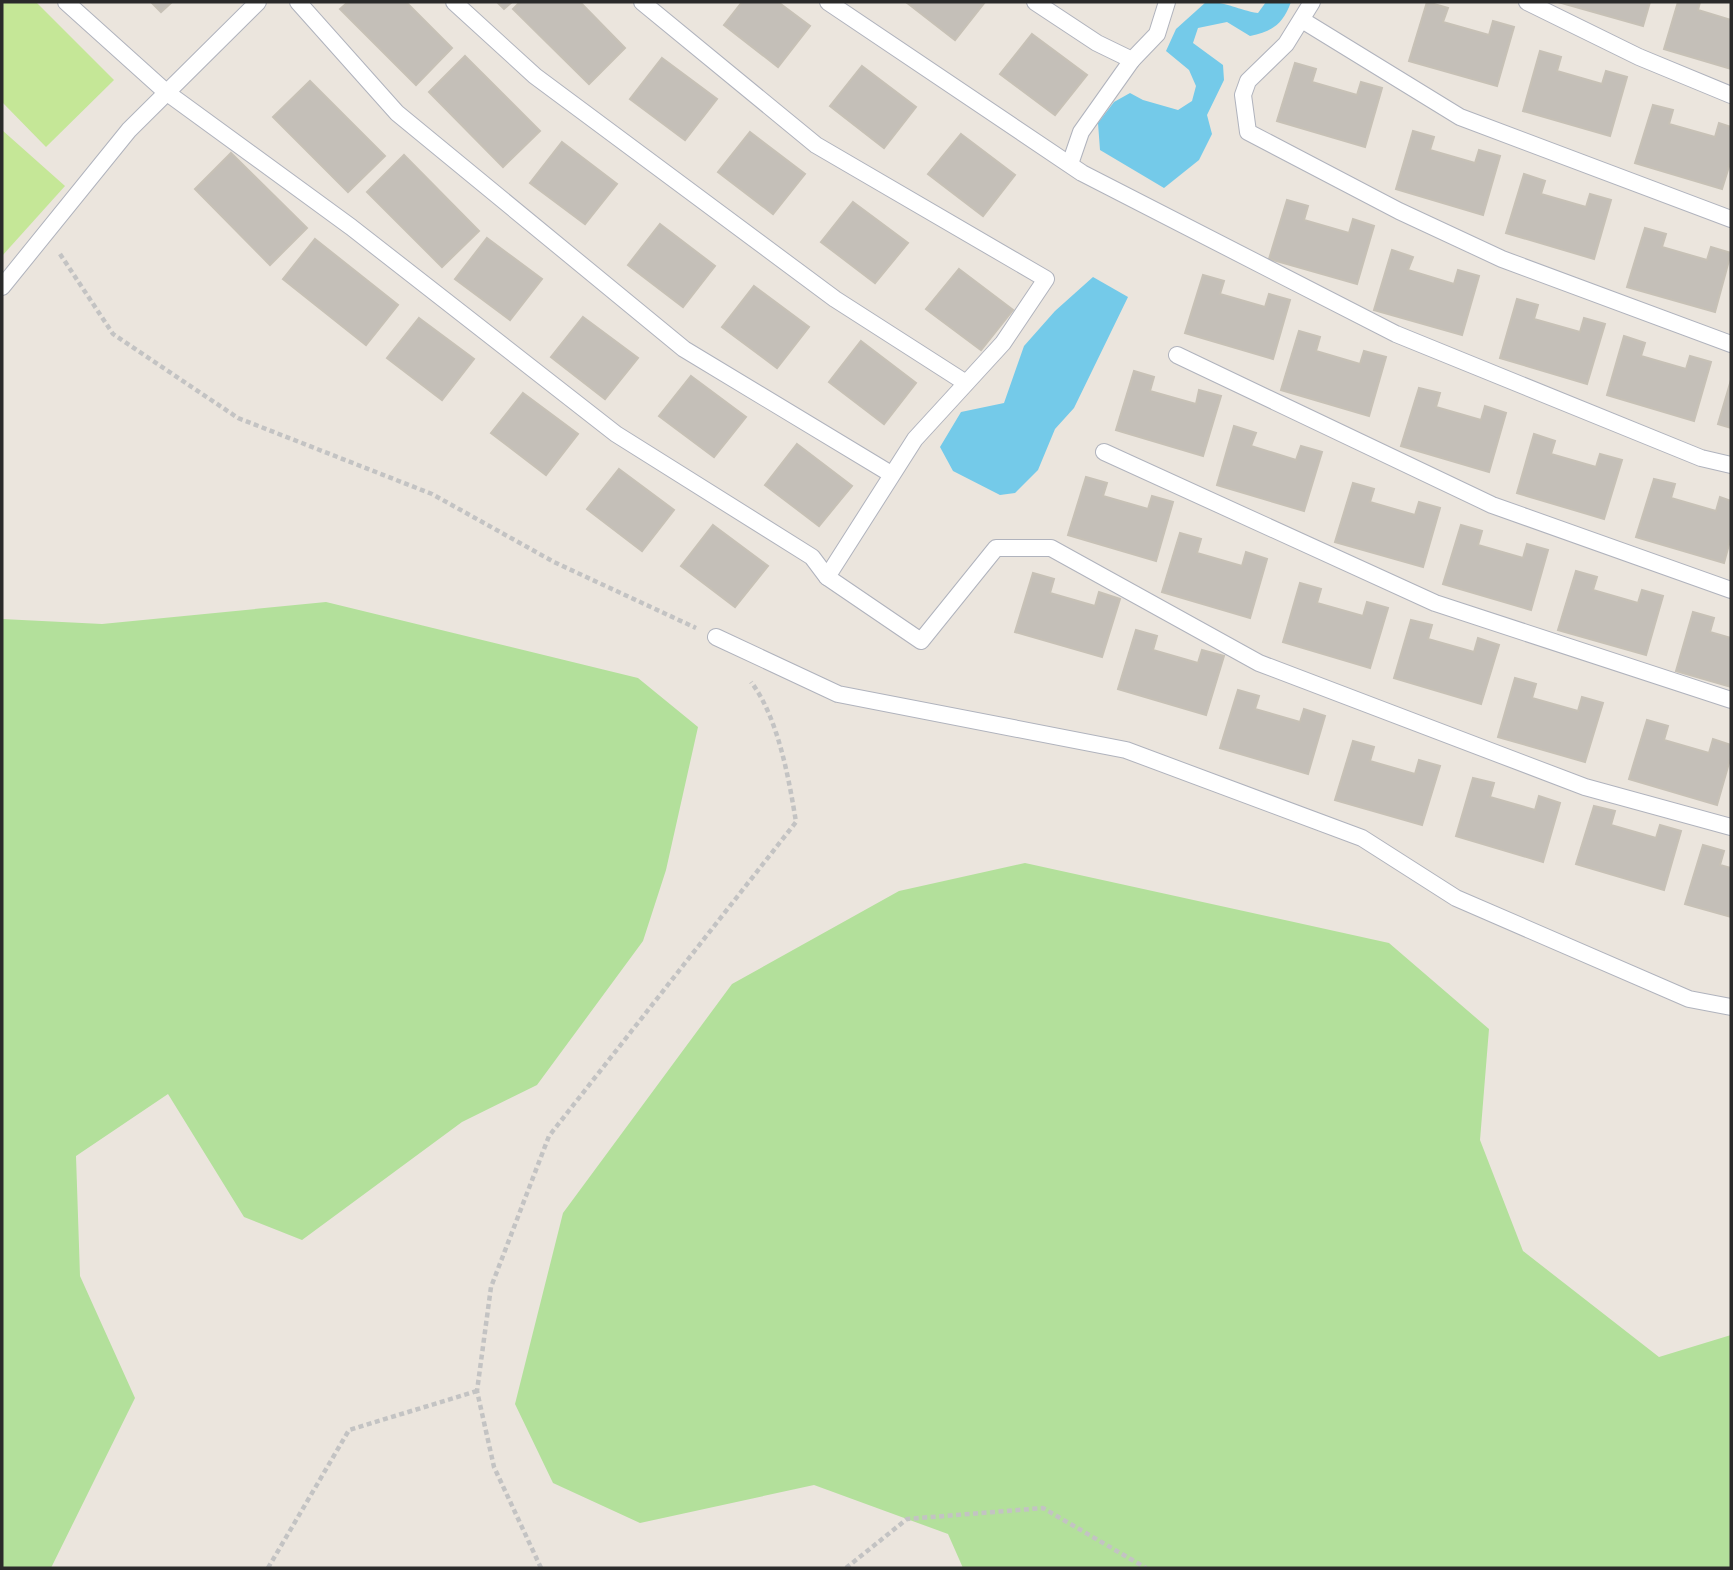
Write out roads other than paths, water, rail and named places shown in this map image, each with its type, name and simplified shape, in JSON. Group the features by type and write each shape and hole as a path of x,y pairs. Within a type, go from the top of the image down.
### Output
{"lane":[{"path":"66,2 166,92 351,227 616,434 812,557 827,577 921,641 996,548 1051,548 1259,663 1585,787 1731,827"},
{"path":"2,287 129,130 258,2"},
{"path":"298,2 397,113 684,349 891,474"},
{"path":"454,2 535,76 835,299 966,383"},
{"path":"642,2 816,145 1046,279 1003,343 915,439 827,577"},
{"path":"828,2 1070,164 1396,334 1701,458 1731,465"},
{"path":"1035,2 1097,43 1132,60"},
{"path":"1070,164 1081,132 1132,60 1157,34 1167,2"},
{"path":"1312,2 1286,44 1248,80 1244,95 1248,132 1399,211 1502,259 1731,344"},
{"path":"1527,2 1639,57 1731,95"},
{"path":"1302,20 1460,117 1731,219"},
{"path":"1177,355 1492,505 1731,590"},
{"path":"1104,452 1434,603 1731,700"},
{"path":"716,637 838,694 1139,755 1362,838 1456,898 1689,999 1731,1007"}],"water":[{"path":"1206,2 1221,3 1258,13 1266,2 1291,2 1281,21 1258,34 1250,36 1227,22 1198,28 1193,43 1223,65 1224,80 1207,115 1212,134 1199,160 1164,188 1100,150 1098,123 1114,102 1130,93 1143,100 1178,110 1192,101 1196,86 1189,70 1166,51 1176,29"},
{"path":"1093,277 1128,297 1074,408 1055,429 1038,470 1015,493 1000,495 953,471 940,447 961,412 1004,403 1024,346 1055,311"}]}
